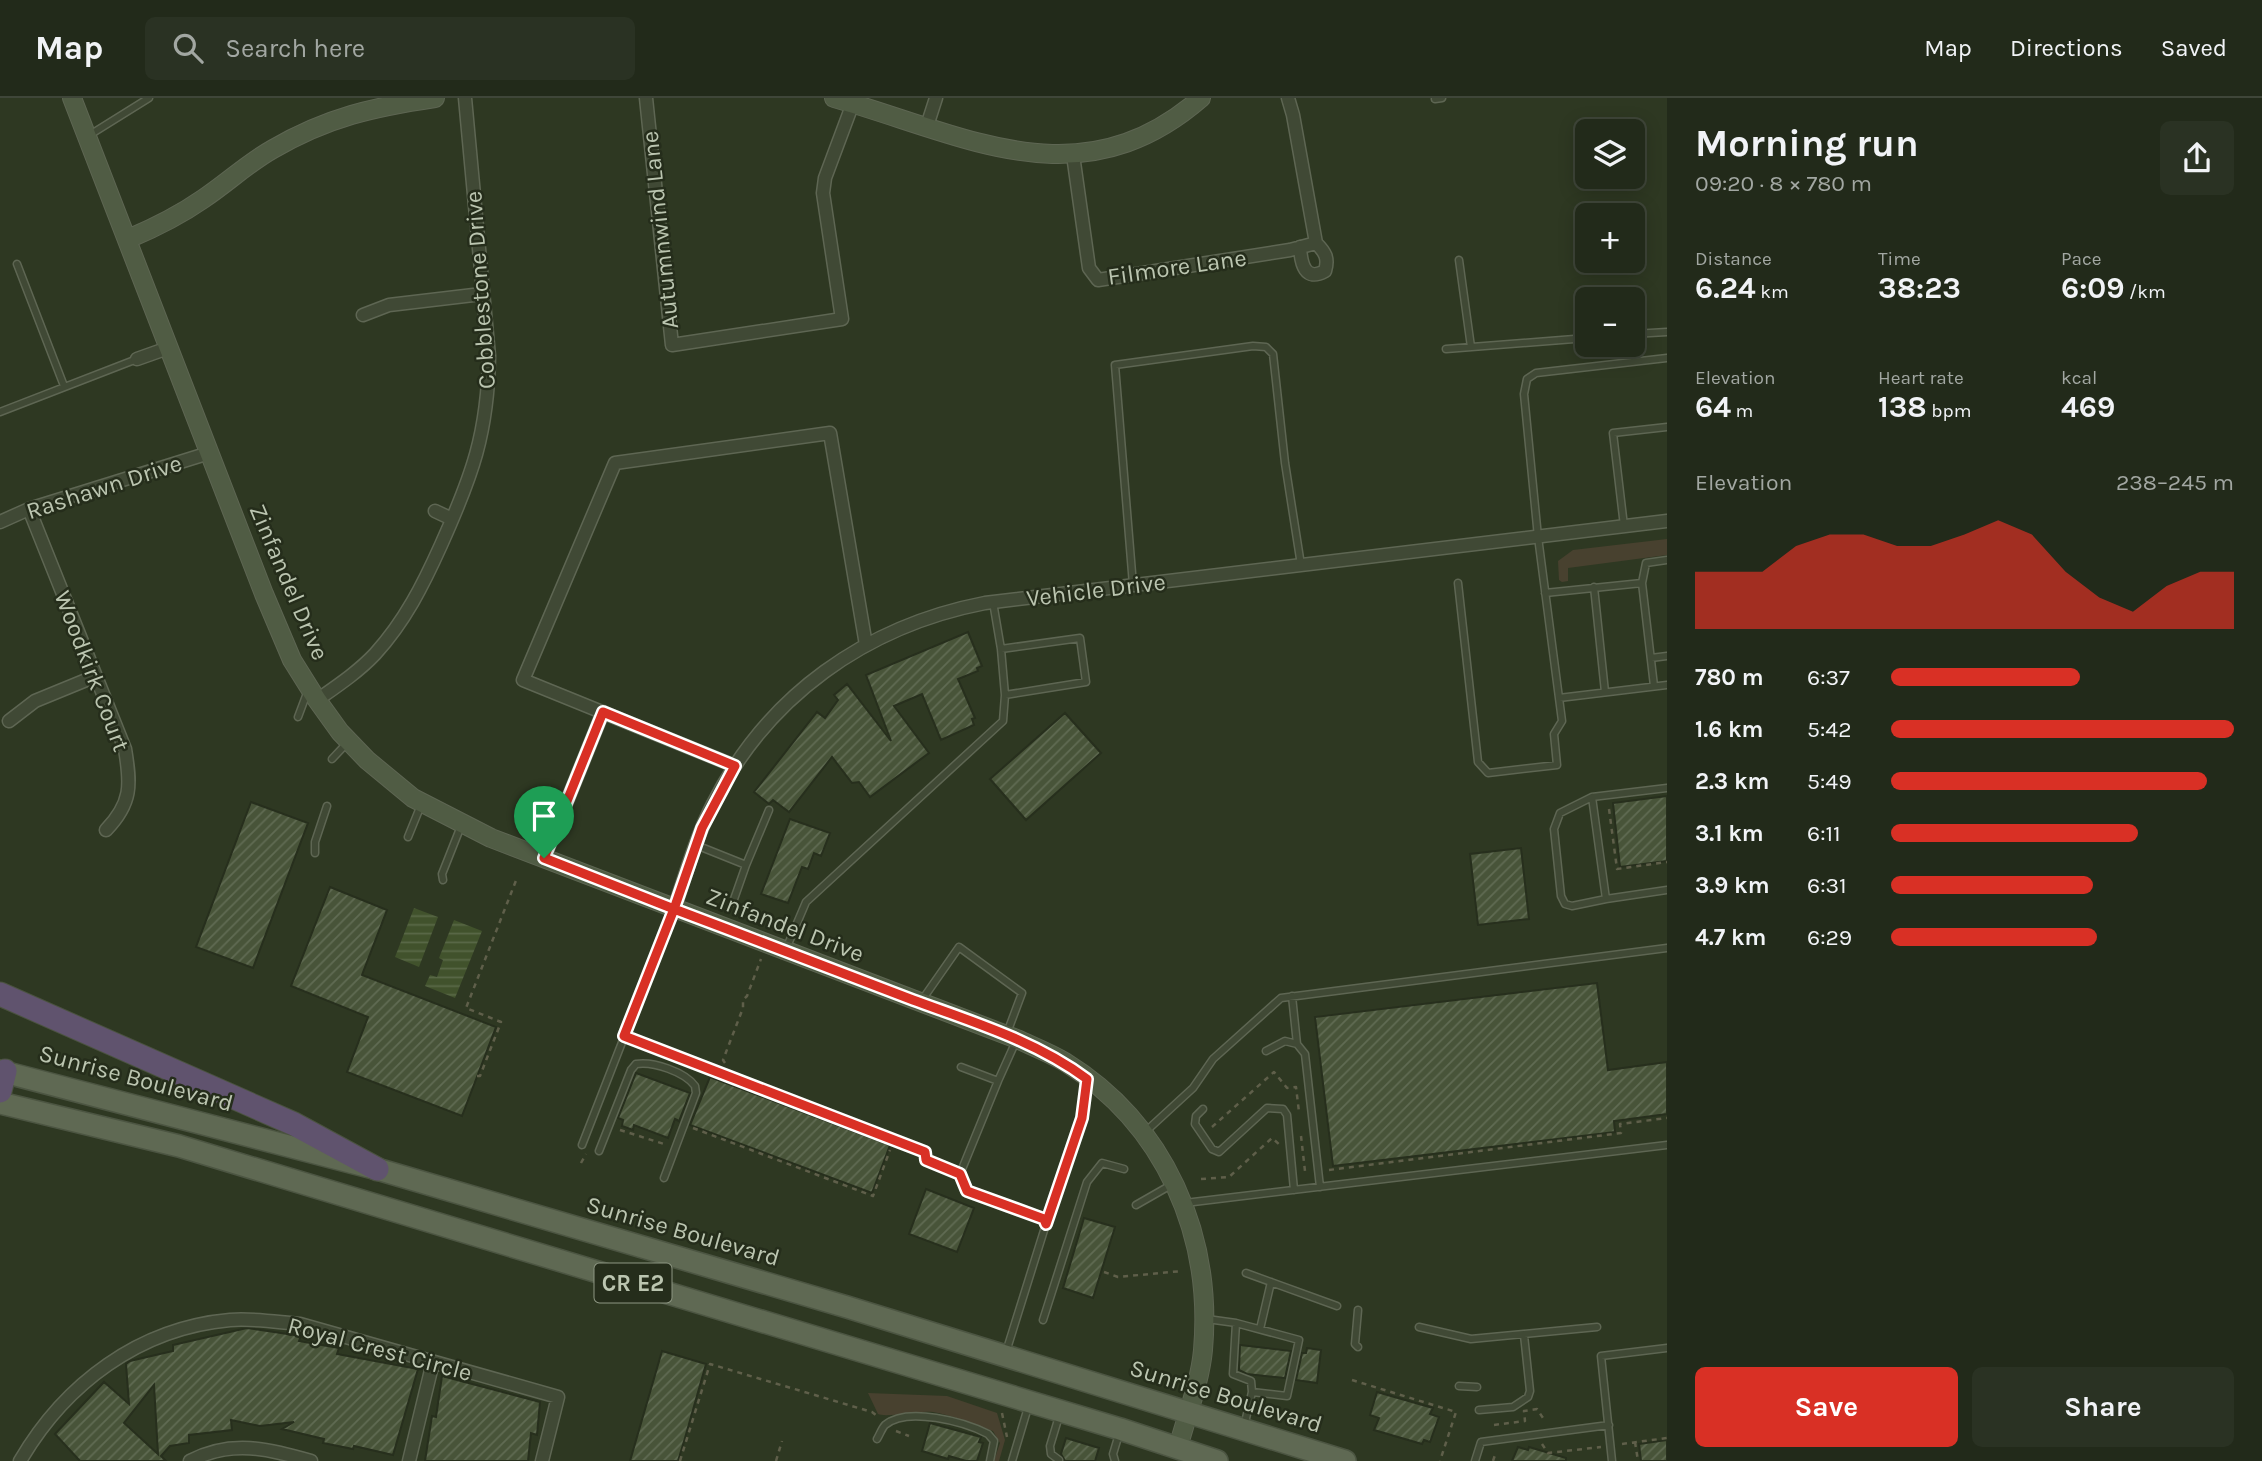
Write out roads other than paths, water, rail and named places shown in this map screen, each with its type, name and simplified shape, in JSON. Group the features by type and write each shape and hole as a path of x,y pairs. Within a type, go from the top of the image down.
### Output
{"highway":[{"path":"0,995 294,1124 377,1169"}],"main road":[{"name":"Sunrise Boulevard","path":"2,1078 377,1169 1005,1356 1345,1461"},
{"name":"CR E2","path":"0,1103 179,1146 1120,1429 1176,1455 1217,1461"}],"street":[{"name":"Zinfandel Drive","path":"72,98 292,660 313,694 349,741 367,760 422,803 461,825 1012,1037 1065,1062 1087,1079 1144,1133 1163,1159 1189,1217 1201,1270 1202,1351 1176,1455"},
{"path":"128,239 201,200 270,150 299,135 347,115 380,106 435,98"},
{"name":"Cobblestone Drive","path":"313,694 352,675 392,634 422,587 453,519 478,454 485,422 489,356 465,98"},
{"name":"Autumnwind Lane","path":"646,98 671,345 842,319 824,192 825,178 853,103"},
{"path":"834,98 1013,150 1042,155 1073,155 1112,148 1165,125 1201,98"},
{"path":"927,126 936,98"},
{"path":"1288,98 1315,243 1323,249 1328,261 1325,271 1319,275 1306,272 1300,247"},
{"name":"Filmore Lane","path":"1073,155 1089,268 1098,280 1315,243"},
{"path":"363,315 389,305 482,294"},
{"path":"137,359 168,348"},
{"path":"735,766 523,680 615,463 830,432 866,645"},
{"name":"Rashawn Drive","path":"0,522 29,509 209,453"},
{"name":"Woodkirk Court","path":"29,509 125,749 129,774 126,802 119,817 106,830"},
{"path":"435,511 453,519"},
{"name":"Vehicle Drive","path":"674,909 713,804 735,766 769,721 796,694 826,670 895,629 930,616 993,602 1667,521"},
{"path":"9,720 35,701 96,676"},
{"path":"544,858 603,712"},
{"name":"Royal Crest Circle","path":"20,1461 43,1426 71,1394 91,1376 131,1349 167,1333 230,1320 300,1324 558,1397 542,1461"},
{"path":"409,1461 433,1362"},
{"path":"256,1461 258,1447"},
{"path":"190,1461 226,1448 258,1447 311,1461"}],"lane":[{"path":"87,137 149,98"},
{"path":"1435,99 1443,98"},
{"path":"1459,260 1471,347"},
{"path":"16,264 64,386"},
{"path":"1645,333 1667,332"},
{"path":"1446,349 1575,339"},
{"path":"1133,585 1115,365 1253,346 1266,347 1273,354 1285,463 1301,565"},
{"path":"1458,583 1478,762 1488,773 1557,765 1555,734 1562,721 1538,537 1524,394 1527,379 1536,373 1667,358"},
{"path":"0,412 137,359"},
{"path":"1624,526 1613,433 1667,426"},
{"path":"1654,686 1642,583 1646,563 1667,560"},
{"path":"1545,593 1642,583"},
{"path":"1594,587 1605,692"},
{"path":"785,951 806,902 1003,721 1005,695 993,602"},
{"path":"1001,649 1080,638 1086,682 1005,695"},
{"path":"1651,658 1667,656"},
{"path":"1559,698 1667,685"},
{"path":"298,717 313,694"},
{"path":"332,759 349,741"},
{"path":"1667,788 1592,797 1560,813 1554,829 1561,896 1565,904 1572,906 1667,890"},
{"path":"1592,797 1606,899"},
{"path":"408,837 422,803"},
{"path":"315,853 315,842 327,806"},
{"path":"733,902 769,810"},
{"path":"443,880 442,874 461,825"},
{"path":"696,845 746,865"},
{"path":"585,1146 624,1036 674,909"},
{"path":"920,1002 959,947 1022,993 998,1081 960,1174 967,1191 1044,1219 1046,1224"},
{"path":"1144,1133 1193,1088 1213,1059 1281,998 1667,948"},
{"path":"1292,996 1297,1044 1305,1054 1320,1187"},
{"path":"624,1036 925,1152 926,1160 960,1174"},
{"path":"1266,1051 1285,1041 1297,1044"},
{"path":"599,1151 631,1070 636,1064 644,1062 688,1078 695,1086 696,1093 664,1178"},
{"path":"961,1067 998,1081"},
{"path":"1005,1356 1082,1118 1087,1079"},
{"path":"1203,1109 1196,1116 1195,1124 1212,1149 1219,1152 1267,1108 1283,1109 1287,1115 1294,1190"},
{"path":"1183,1203 1667,1145"},
{"path":"1043,1320 1087,1182 1102,1163 1124,1168"},
{"path":"1136,1205 1174,1184"},
{"path":"1246,1273 1337,1306"},
{"path":"1260,1329 1271,1282"},
{"path":"1358,1310 1354,1344 1358,1347"},
{"path":"1203,1318 1236,1323 1299,1340 1287,1396 1252,1392"},
{"path":"1236,1323 1233,1374 1251,1381 1252,1392 1243,1429"},
{"path":"1419,1327 1471,1339 1597,1327"},
{"path":"1479,1410 1513,1407 1528,1397 1530,1391 1524,1335"},
{"path":"1612,1461 1601,1356 1667,1348"},
{"path":"1459,1386 1477,1387"},
{"path":"1012,1461 1030,1402"},
{"path":"1059,1460 1051,1454 1049,1446 1061,1412"},
{"path":"877,1439 886,1424 899,1417 933,1417 981,1431 994,1441 990,1461"},
{"path":"1475,1461 1481,1442 1609,1425"},
{"path":"1115,1461 1113,1454 1120,1429"}]}
